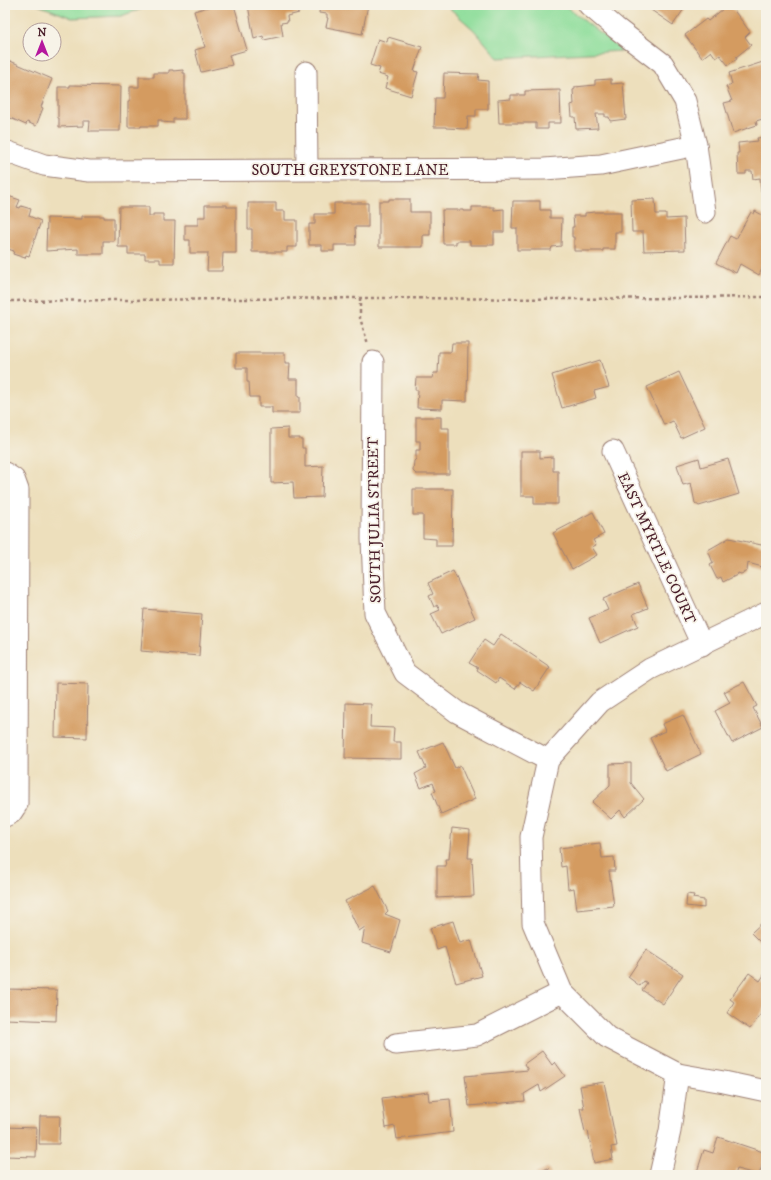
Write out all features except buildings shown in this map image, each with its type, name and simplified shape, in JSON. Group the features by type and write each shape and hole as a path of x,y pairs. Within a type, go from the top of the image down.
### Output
{"street":[{"path":"589,5 663,64 685,101 696,145 705,212"},
{"path":"306,72 307,169"},
{"name":"SOUTH GREYSTONE LANE","path":"5,151 44,165 89,171 558,168 601,165 696,145"},
{"name":"SOUTH JULIA STREET","path":"374,362 372,540 375,613 405,672 457,712 548,760"},
{"name":"EAST MYRTLE COURT","path":"613,451 702,645"},
{"path":"5,473 14,479 18,490 17,804 11,813 5,816"},
{"path":"766,614 650,669 600,702 548,760 531,837 533,923 562,992 607,1037 678,1074 766,1091"},
{"path":"396,1044 477,1035 562,992"},
{"path":"660,1175 670,1132 678,1074"}],"path":[{"path":"5,301 766,297"},
{"path":"360,298 360,318 374,362"}],"green space":[{"path":"38,5 153,5 121,16 72,18"},
{"path":"446,5 564,5 623,51 498,58 474,30"}]}
